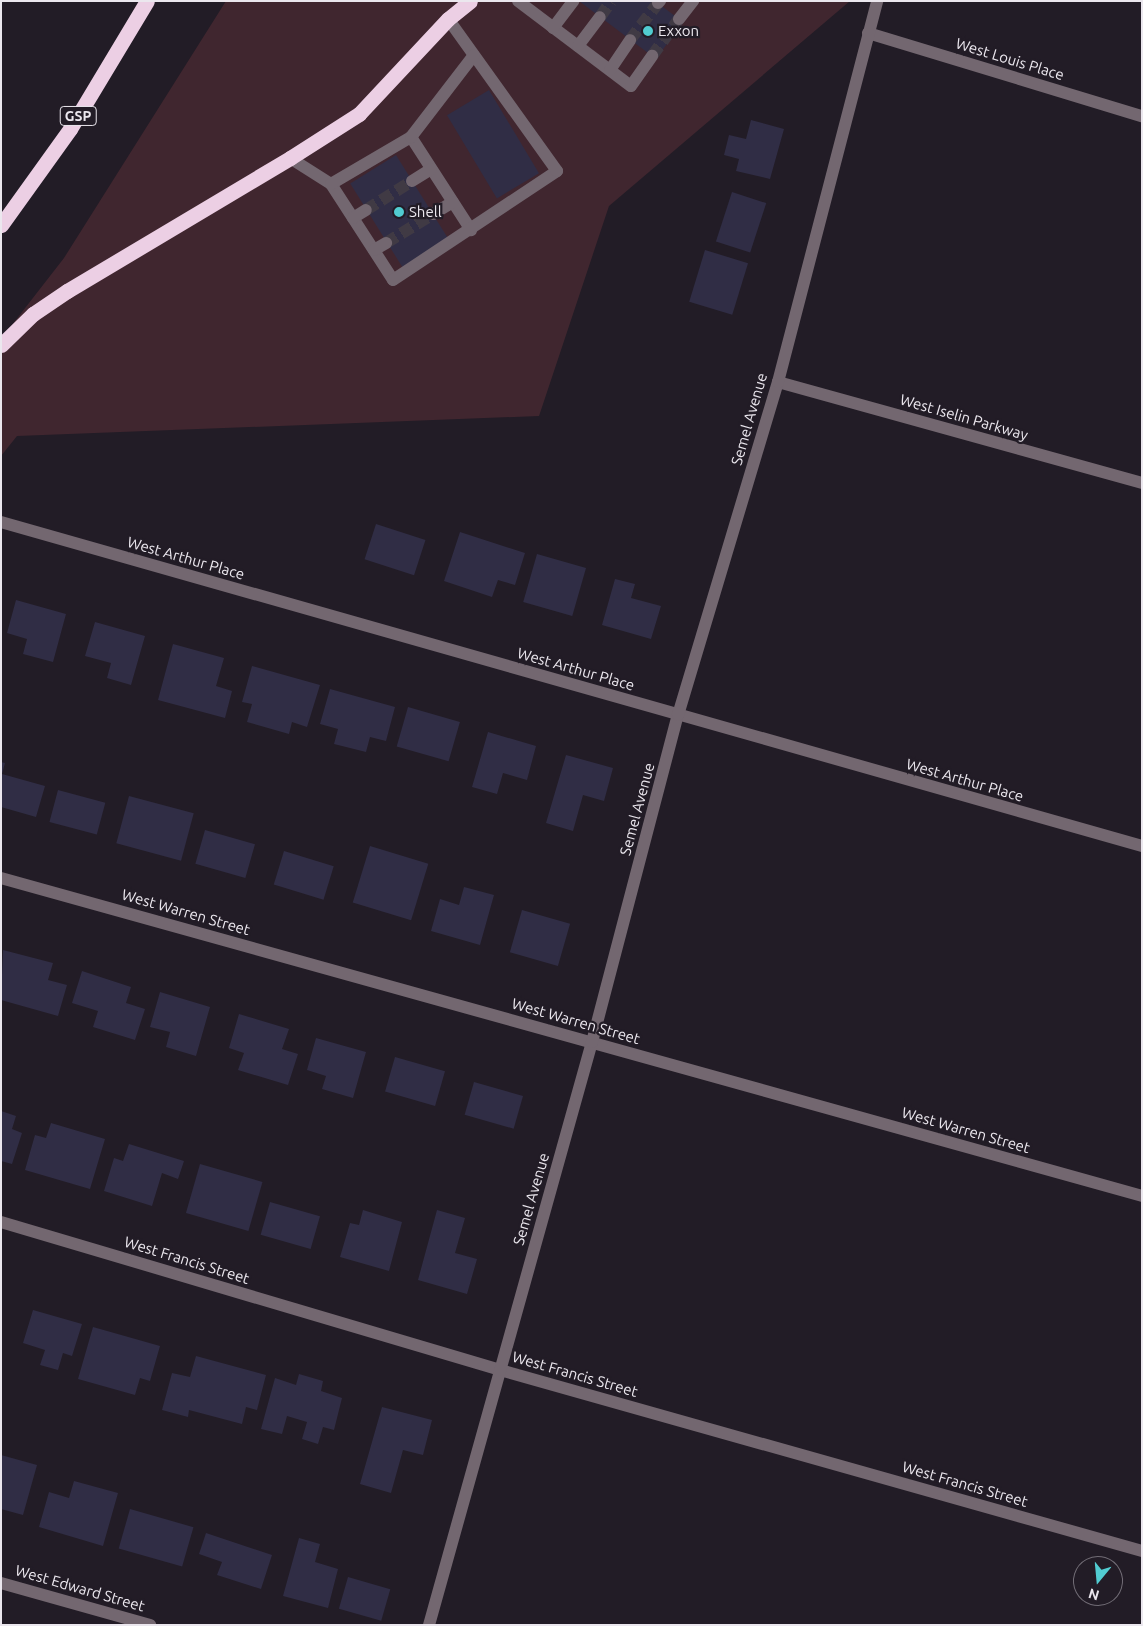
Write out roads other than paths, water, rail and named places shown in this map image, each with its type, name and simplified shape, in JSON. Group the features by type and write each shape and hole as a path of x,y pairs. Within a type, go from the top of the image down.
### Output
{"highway":[{"name":"GSP","path":"1,225 70,129 147,1"},
{"path":"1,346 33,314 67,291 290,158 359,114 448,19 470,1"}],"street":[{"path":"518,1 631,86 652,56"},
{"path":"553,28 573,1"},
{"path":"679,19 693,1"},
{"name":"Semel Avenue","path":"429,1625 592,1042 678,715 778,382 877,1"},
{"path":"578,46 600,17"},
{"path":"290,158 331,184 393,280 471,230 556,171 448,19"},
{"name":"West Louis Place","path":"868,33 1142,116"},
{"path":"610,70 630,40"},
{"path":"331,184 410,137 474,55"},
{"path":"410,137 471,230"},
{"path":"412,181 431,169"},
{"path":"433,214 452,202"},
{"path":"353,218 366,210"},
{"path":"374,250 386,242"},
{"name":"West Iselin Parkway","path":"778,382 1142,483"},
{"name":"West Arthur Place","path":"1,522 1142,846"},
{"name":"West Warren Street","path":"1,878 1142,1196"},
{"name":"West Francis Street","path":"1,1222 500,1370 1142,1551"},
{"name":"West Edward Street","path":"1,1582 150,1625"}],"tunnel":[{"path":"600,17 611,1"},
{"path":"630,40 658,3"},
{"path":"652,56 679,19"},
{"path":"366,210 412,181"},
{"path":"386,243 433,214"}],"place":[{"name":"Exxon","path":"648,31"},
{"name":"Shell","path":"399,212"}]}
